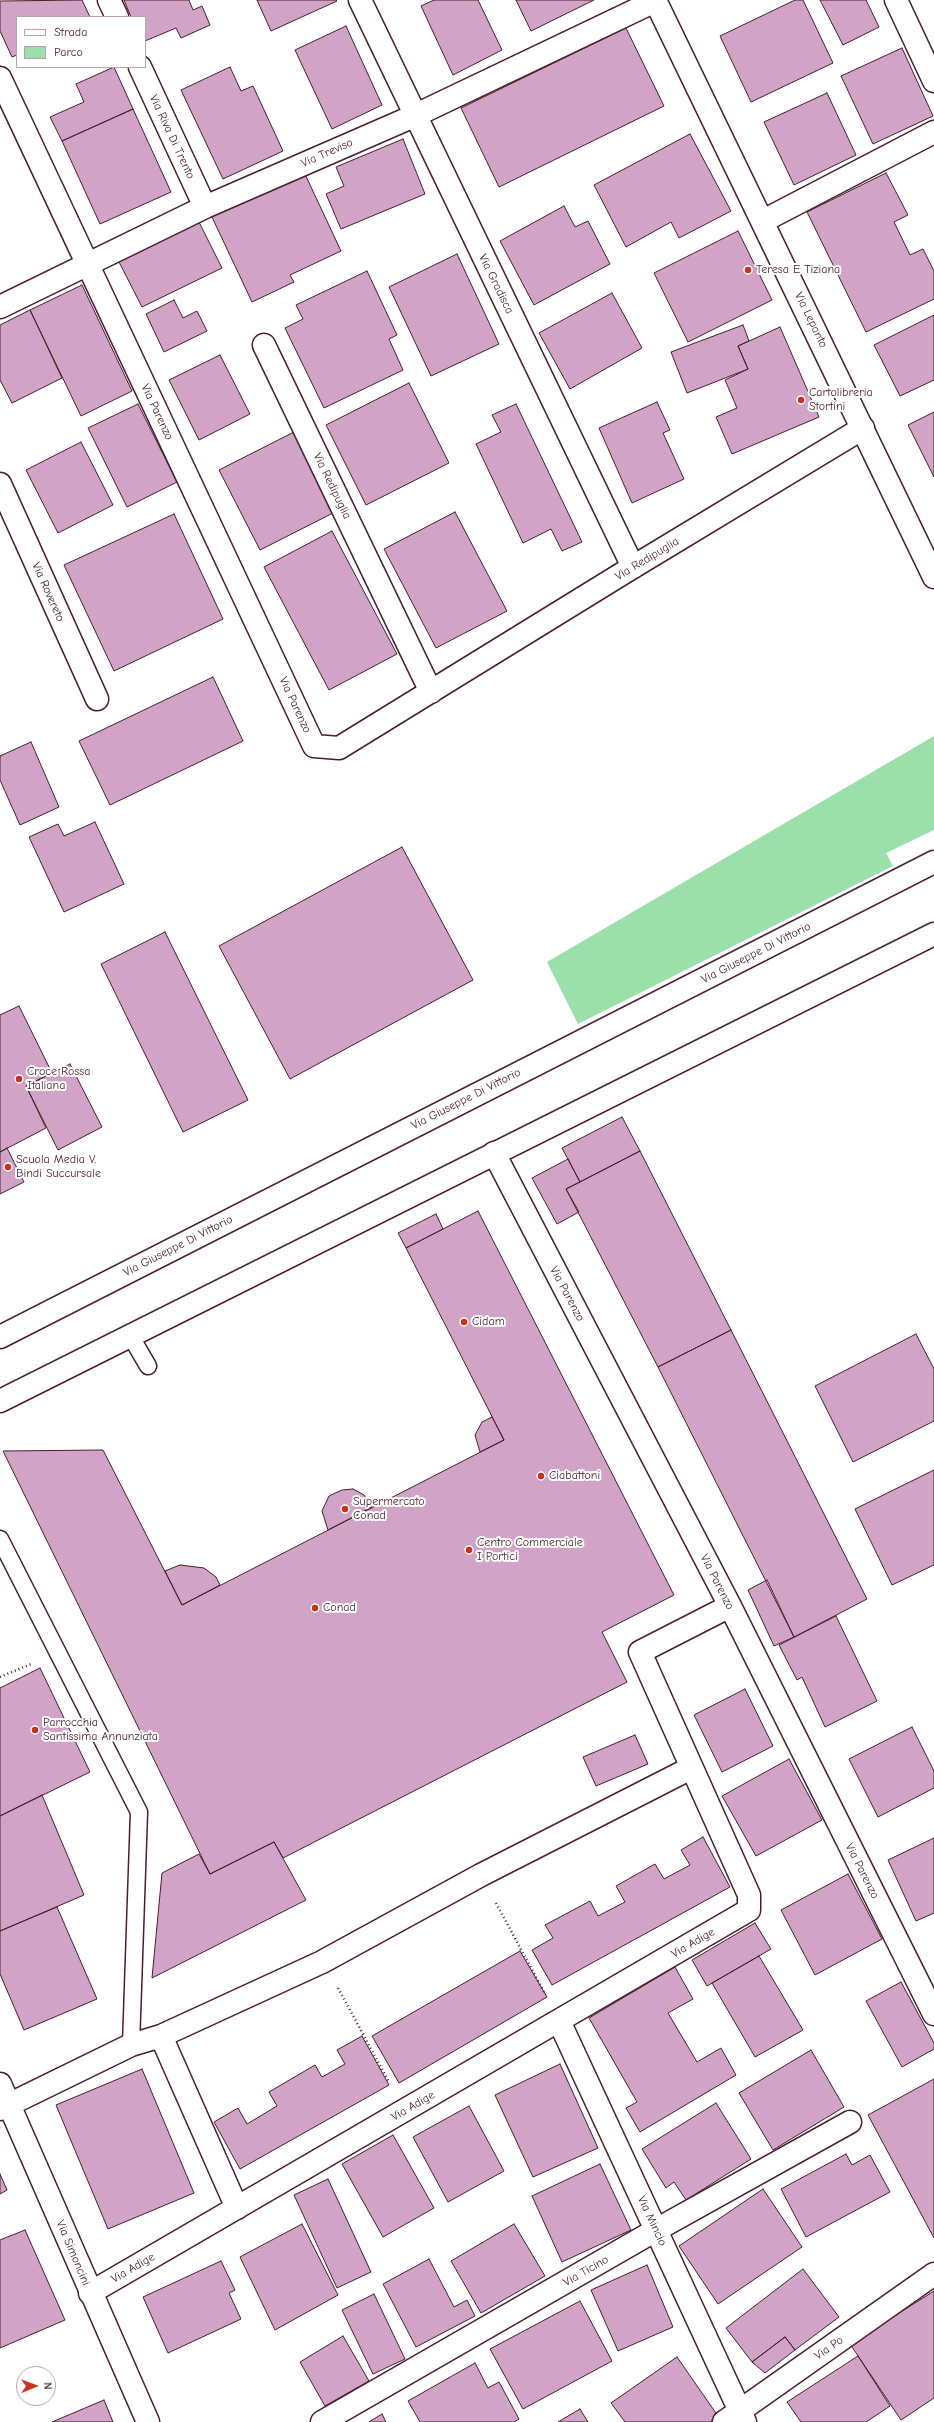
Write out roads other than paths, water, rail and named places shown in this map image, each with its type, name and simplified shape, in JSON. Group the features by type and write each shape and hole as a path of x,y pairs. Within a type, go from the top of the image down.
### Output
{"street":[{"path":"109,0 117,16"},
{"name":"Via Gradisca","path":"360,0 414,116 633,567"},
{"name":"Via Treviso","path":"0,307 204,207 414,116 655,0"},
{"name":"Via Lepanto","path":"655,0 864,428 934,577"},
{"path":"896,0 934,81"},
{"name":"Via Riva Di Trento","path":"140,68 204,207"},
{"name":"Via Parenzo","path":"0,78 314,746"},
{"path":"763,221 934,132"},
{"name":"Via Redipuglia","path":"264,345 431,692"},
{"name":"Via Redipuglia","path":"314,746 339,748 633,567 864,428"},
{"name":"Via Rovereto","path":"0,484 97,699"},
{"name":"Via Giuseppe Di Vittorio","path":"0,1337 934,862"},
{"path":"0,1401 934,934"},
{"name":"Via Parenzo","path":"494,1153 730,1606 934,2014"},
{"path":"5,2107 131,2045 161,2036 322,1962 481,1875 691,1768 640,1652 730,1606"},
{"name":"Via Adige","path":"90,2293 749,1910 749,1896 691,1768"},
{"name":"Via Mincio","path":"559,2021 656,2230 736,2418"},
{"path":"161,2036 237,2208"},
{"name":"Via Simoncini","path":"0,2084 5,2107 148,2422"},
{"name":"Via Ticino","path":"322,2422 656,2230 850,2122"},
{"name":"Via Po","path":"736,2418 934,2274"}],"lane":[{"path":"130,1336 148,1366"},
{"path":"0,1539 139,1812 131,2045"}],"place":[{"name":"Teresa E Tiziana","path":"748,270"},
{"name":"Cartolibreria Stortini","path":"801,400"},
{"name":"Croce Rossa Italiana","path":"19,1079"},
{"name":"Scuola Media V. Bindi Succursale","path":"8,1167"},
{"name":"Cidam","path":"464,1322"},
{"name":"Ciabattoni","path":"541,1476"},
{"name":"Supermercato Conad","path":"345,1509"},
{"name":"Centro Commerciale I Portici","path":"469,1550"},
{"name":"Conad","path":"315,1608"},
{"name":"Parrocchia Santissima Annunziata","path":"35,1730"}]}
